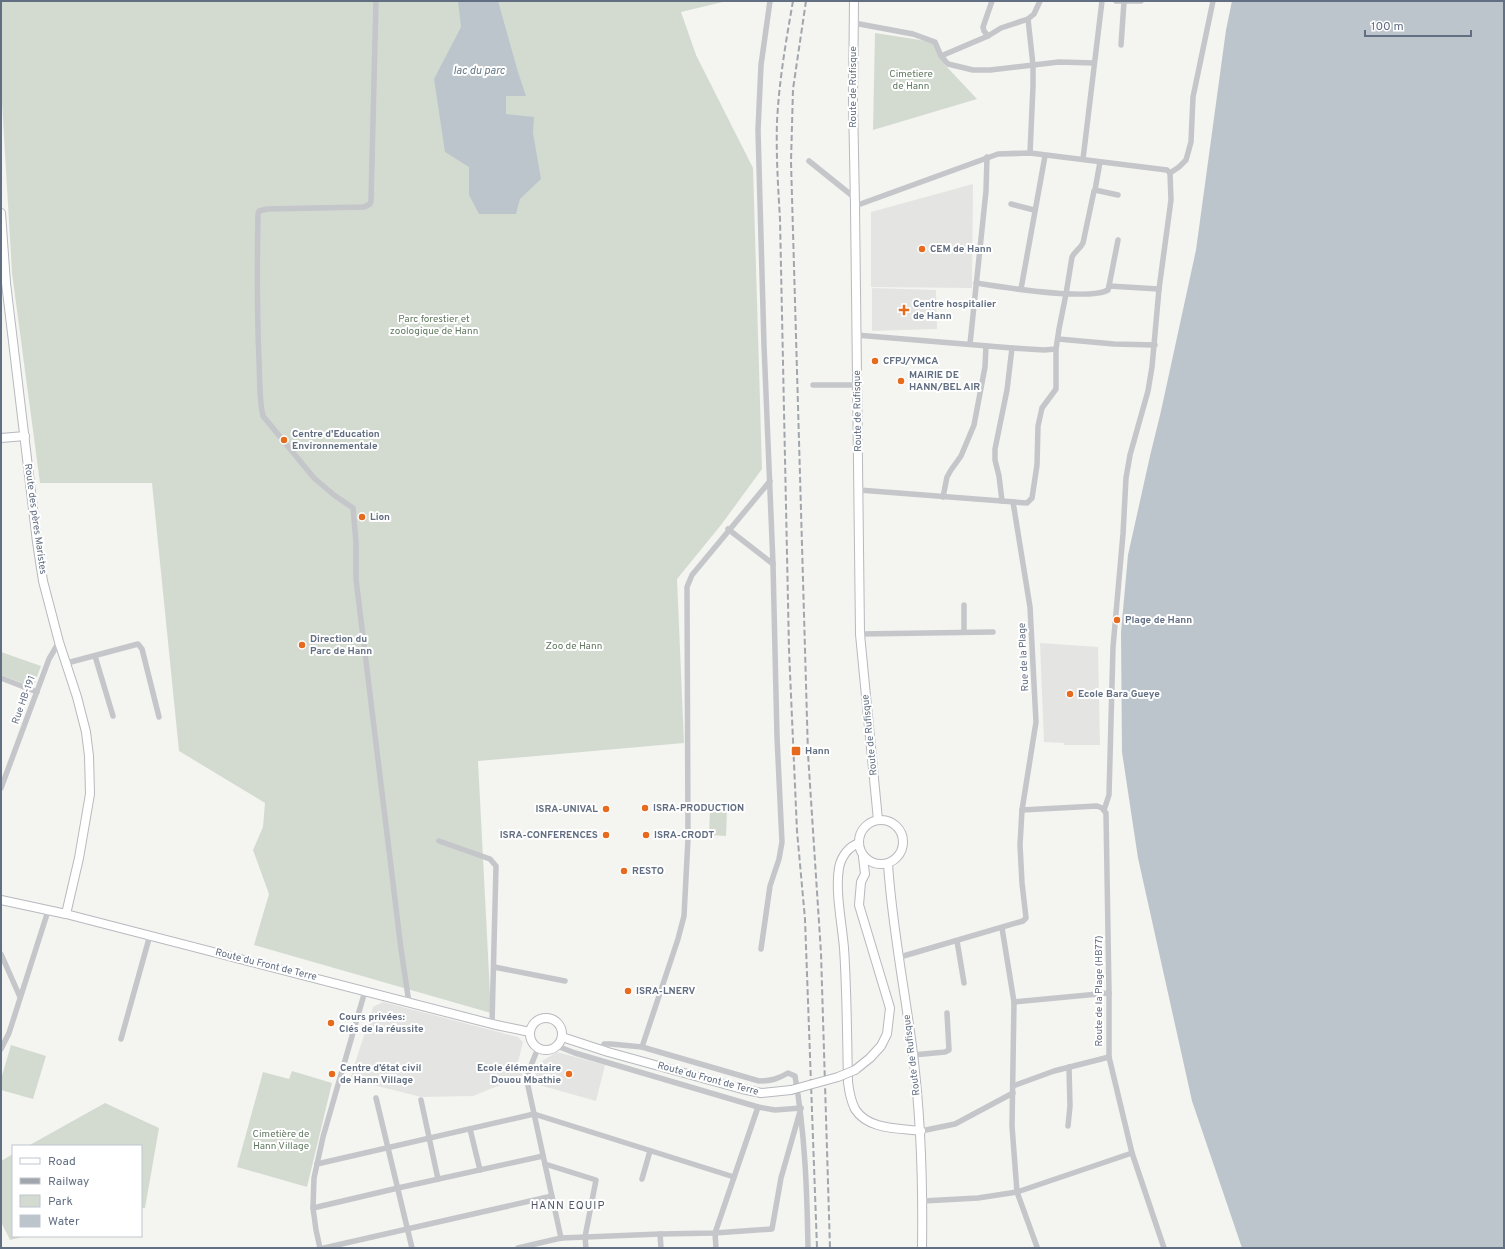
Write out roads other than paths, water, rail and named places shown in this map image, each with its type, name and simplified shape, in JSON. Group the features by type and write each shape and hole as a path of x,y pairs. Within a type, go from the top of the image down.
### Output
{"main road":[{"name":"Route de Rufisque","path":"854,1 853,100 860,634 878,820"},
{"name":"Route des pères Maristes","path":"1,213 6,283 38,550 44,581 60,642 86,732 89,756 90,794 80,851 66,914"},
{"path":"1,438 25,436"},
{"path":"878,820 885,820 892,823 902,834 904,841 900,855 888,864 877,864 863,857 859,844 862,831 872,822 878,820"},
{"path":"859,844 853,845 844,854 839,866 838,878 844,948 848,1082 850,1097 856,1110 864,1119 875,1125 921,1131"},
{"name":"Route du Front de Terre","path":"562,1037 602,1050 761,1093 791,1090 838,1077 855,1070 870,1058 881,1046 887,1034 890,1022 890,1008 860,905 861,887 865,874 863,857"},
{"path":"865,874 877,864"},
{"name":"Route de Rufisque","path":"888,864 891,899 913,1055 921,1131 923,1201 922,1248"},
{"name":"Route du Front de Terre","path":"1,900 66,914 409,1003 530,1032"},
{"path":"549,1018 560,1025 562,1029 562,1037 557,1046 548,1050 538,1048 532,1041 530,1032 537,1021 549,1018"}],"street":[{"path":"376,1 370,204 364,207 267,209 259,211 257,271 259,352 261,406 263,416 266,421 314,478 334,495 353,508 356,542 356,579 400,941 409,1003"},
{"path":"761,949 770,886 779,859 782,842 777,737 774,564 764,345 758,130 761,65 770,1"},
{"path":"988,36 983,27 992,1"},
{"path":"941,56 988,36 1002,28 1028,19 1034,14 1040,2 1033,1"},
{"path":"1082,159 1102,1"},
{"path":"1116,1 1141,1"},
{"path":"1170,173 1186,160 1191,142 1193,97 1213,1"},
{"path":"1121,45 1124,2"},
{"path":"1028,19 1033,65 1030,153"},
{"path":"854,23 913,34 935,42 941,56 948,64 973,70 990,70 1059,62 1094,63"},
{"path":"809,161 855,202 998,154 1030,153 1168,170 1170,173"},
{"path":"1021,289 1034,210 1045,156"},
{"path":"970,344 986,191 987,158"},
{"path":"859,490 1002,502 1027,503 1032,498 1038,465 1038,426 1042,408 1056,390 1056,349 1072,257 1082,243 1100,162"},
{"path":"1022,810 1097,806 1104,810 1109,795 1113,647 1123,534 1126,478 1130,455 1148,391 1155,345 1159,289 1171,200 1170,173"},
{"path":"1095,190 1118,195"},
{"path":"1011,204 1034,210"},
{"path":"976,283 1066,294 1105,292 1108,290 1118,240"},
{"path":"1109,286 1159,289"},
{"path":"856,335 1012,348 1044,350 1056,349"},
{"path":"1058,339 1114,344 1155,345"},
{"path":"943,497 947,477 961,456 974,425 986,346"},
{"path":"1002,502 995,460 995,449 1007,390 1012,348"},
{"path":"813,385 857,385"},
{"path":"642,1047 678,939 684,916 688,839 687,587 692,575 770,481"},
{"name":"Rue de la Plage","path":"1002,928 1023,921 1026,918 1020,846 1022,810 1036,722 1030,608 1013,502"},
{"path":"728,530 774,564"},
{"path":"964,605 964,632"},
{"path":"860,634 992,632"},
{"name":"Rue HB-191","path":"1,788 49,659 60,642"},
{"path":"67,663 138,644 140,646 159,717"},
{"path":"95,656 113,716"},
{"path":"1,678 37,692"},
{"name":"Route de la Plage (HB77)","path":"1104,810 1106,813 1109,1057 1132,1153 1164,1248"},
{"path":"439,841 490,859 496,866 492,1024"},
{"path":"1,1049 9,1033 48,911"},
{"path":"900,958 1002,928 1014,1002 1012,1126 1017,1192 1038,1247"},
{"path":"121,1039 150,935"},
{"path":"956,941 964,983"},
{"path":"1,954 20,997"},
{"path":"494,967 565,981"},
{"path":"320,1248 313,1208 314,1178 323,1137 365,991"},
{"path":"1014,1002 1109,993"},
{"path":"913,1055 945,1052 949,1050 947,1013"},
{"path":"575,1053 579,1043"},
{"path":"602,1050 604,1044 642,1047 759,1081 770,1081 788,1073 795,1076 801,1108 807,1193 808,1248"},
{"path":"557,1046 575,1053 758,1107 776,1110 801,1108"},
{"path":"538,1048 528,1073 528,1086 561,1238"},
{"path":"1013,1086 1068,1067 1109,1057"},
{"path":"1068,1067 1070,1106 1068,1126"},
{"path":"921,1131 955,1124 1012,1093"},
{"path":"376,1098 412,1248"},
{"path":"421,1100 438,1179"},
{"path":"716,1248 715,1233 758,1107"},
{"path":"518,1248 540,1245 561,1238 715,1233 772,1229 781,1178 801,1108"},
{"path":"317,1164 534,1114 734,1177"},
{"path":"470,1129 480,1170"},
{"path":"642,1179 650,1151"},
{"path":"923,1201 978,1198 1017,1192 1132,1153"},
{"path":"313,1208 543,1156"},
{"path":"545,1164 596,1180 585,1237 586,1248"},
{"path":"324,1248 552,1196"},
{"path":"660,1234 661,1248"}],"water":[{"name":"lac du parc","path":"458,1 498,1 526,96 506,96 506,114 534,117 533,133 541,179 520,199 516,214 479,214 469,195 469,167 445,152 434,79 461,27"},
{"path":"1232,1 1504,1 1504,1248 1242,1248 1192,1101 1138,858 1122,752 1121,632 1128,555 1196,250 1226,30"}],"railway":[{"path":"793,1 779,91 777,158 780,219 789,650 797,831 805,919 817,1248"},
{"path":"806,1 793,89 791,162 808,754 821,953 830,1248"}],"place":[{"name":"CEM de Hann","path":"922,249"},
{"name":"Centre hospitalier de Hann","path":"904,310"},
{"name":"CFPJ/YMCA","path":"875,361"},
{"name":"MAIRIE DE HANN/BEL AIR","path":"901,381"},
{"name":"Centre d'Education Environnementale","path":"284,440"},
{"name":"Lion","path":"362,517"},
{"name":"Plage de Hann","path":"1117,620"},
{"name":"Direction du Parc de Hann","path":"302,645"},
{"name":"Ecole Bara Gueye","path":"1070,694"},
{"name":"Hann","path":"796,751"},
{"name":"ISRA-PRODUCTION","path":"645,808"},
{"name":"ISRA-UNIVAL","path":"606,809"},
{"name":"ISRA-CONFERENCES","path":"606,835"},
{"name":"ISRA-CRODT","path":"646,835"},
{"name":"RESTO","path":"624,871"},
{"name":"ISRA-LNERV","path":"628,991"},
{"name":"Cours privées: Clés de la réussite","path":"331,1023"},
{"name":"Centre d’état civil de Hann Village","path":"332,1074"},
{"name":"Ecole élémentaire Douou Mbathie","path":"569,1074"}],"district":[{"name":"HANN EQUIP","path":"568,1206"}],"park label":[{"name":"Cimetiere de Hann","path":"911,80"},
{"name":"Parc forestier et zoologique de Hann","path":"434,324"},
{"name":"Zoo de Hann","path":"574,646"},
{"name":"Cimetière de Hann Village","path":"281,1140"}]}
